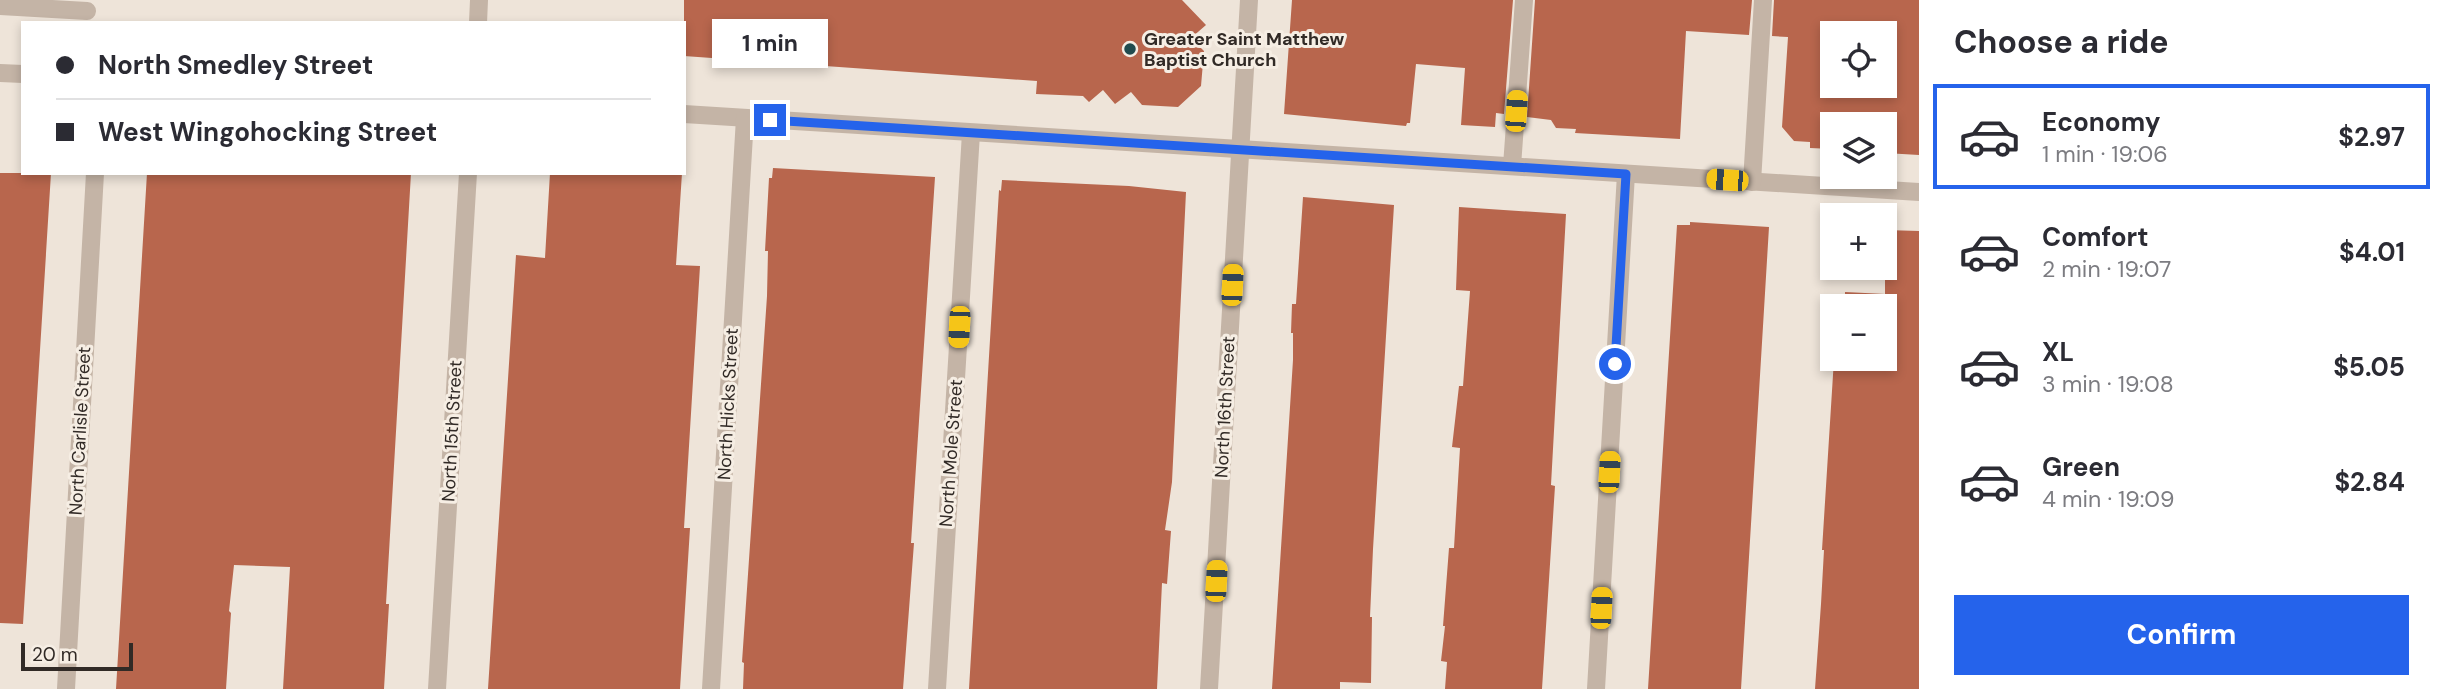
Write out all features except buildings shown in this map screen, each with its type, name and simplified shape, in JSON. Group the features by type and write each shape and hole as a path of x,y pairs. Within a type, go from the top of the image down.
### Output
{"street":[{"path":"478,21 479,0"},
{"name":"North 16th Street","path":"1209,689 1249,0"},
{"path":"1512,166 1524,0"},
{"path":"1752,182 1763,0"},
{"path":"0,6 87,11"},
{"path":"0,73 21,74"},
{"path":"686,114 1919,192"},
{"name":"North Hicks Street","path":"711,689 745,118"},
{"name":"North Mole Street","path":"937,689 971,133"},
{"path":"1596,689 1626,174"},
{"name":"North Carlisle Street","path":"66,689 95,175"},
{"name":"North 15th Street","path":"437,689 468,175"}],"place":[{"name":"Greater Saint Matthew Baptist Church","path":"1130,49"}],"route":[{"path":"770,120 1626,174 1615,364"}]}
